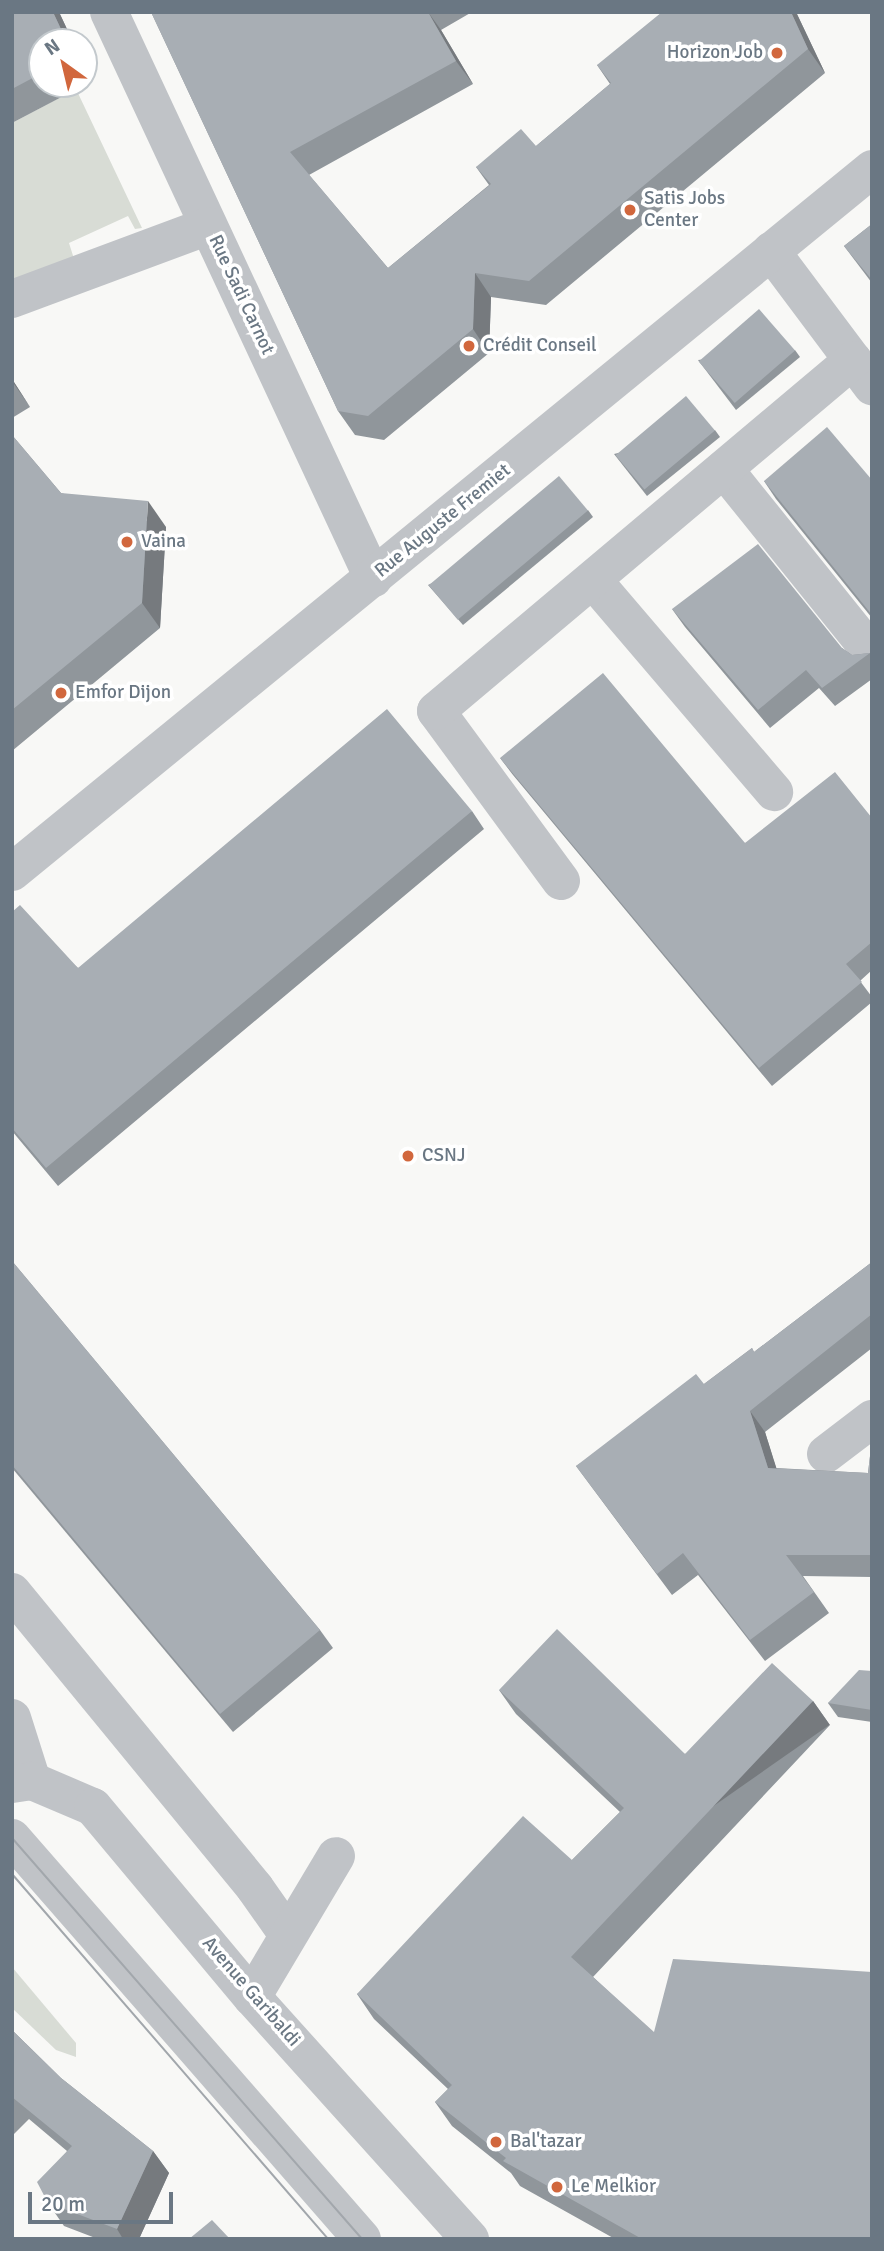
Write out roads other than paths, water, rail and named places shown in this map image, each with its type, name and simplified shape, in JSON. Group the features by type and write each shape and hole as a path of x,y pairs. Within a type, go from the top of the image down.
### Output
{"street":[{"name":"Rue Sadi Carnot","path":"109,12 373,578"},
{"name":"Rue Auguste Fremiet","path":"12,872 872,169"},
{"path":"12,299 208,226"},
{"path":"561,881 436,711 724,469 862,373 771,251"},
{"path":"724,469 872,653"},
{"path":"593,580 774,792"},
{"path":"825,1454 872,1419"},
{"path":"12,1592 256,1888 288,1935"},
{"path":"12,1718 22,1782"},
{"name":"Avenue Garibaldi","path":"22,1782 93,1807 252,1997 470,2239"},
{"path":"12,1838 362,2239"},
{"path":"252,1997 336,1856"},
{"path":"12,1874 328,2239"}],"tram line":[{"path":"12,1838 362,2239"},
{"path":"12,1874 328,2239"}],"place":[{"name":"Horizon Job","path":"777,53"},
{"name":"Satis Jobs Center","path":"630,210"},
{"name":"Crédit Conseil","path":"469,346"},
{"name":"Vaina","path":"127,542"},
{"name":"Emfor Dijon","path":"61,693"},
{"name":"CSNJ","path":"408,1156"},
{"name":"Bal'tazar","path":"496,2142"},
{"name":"Le Melkior","path":"557,2187"}]}
